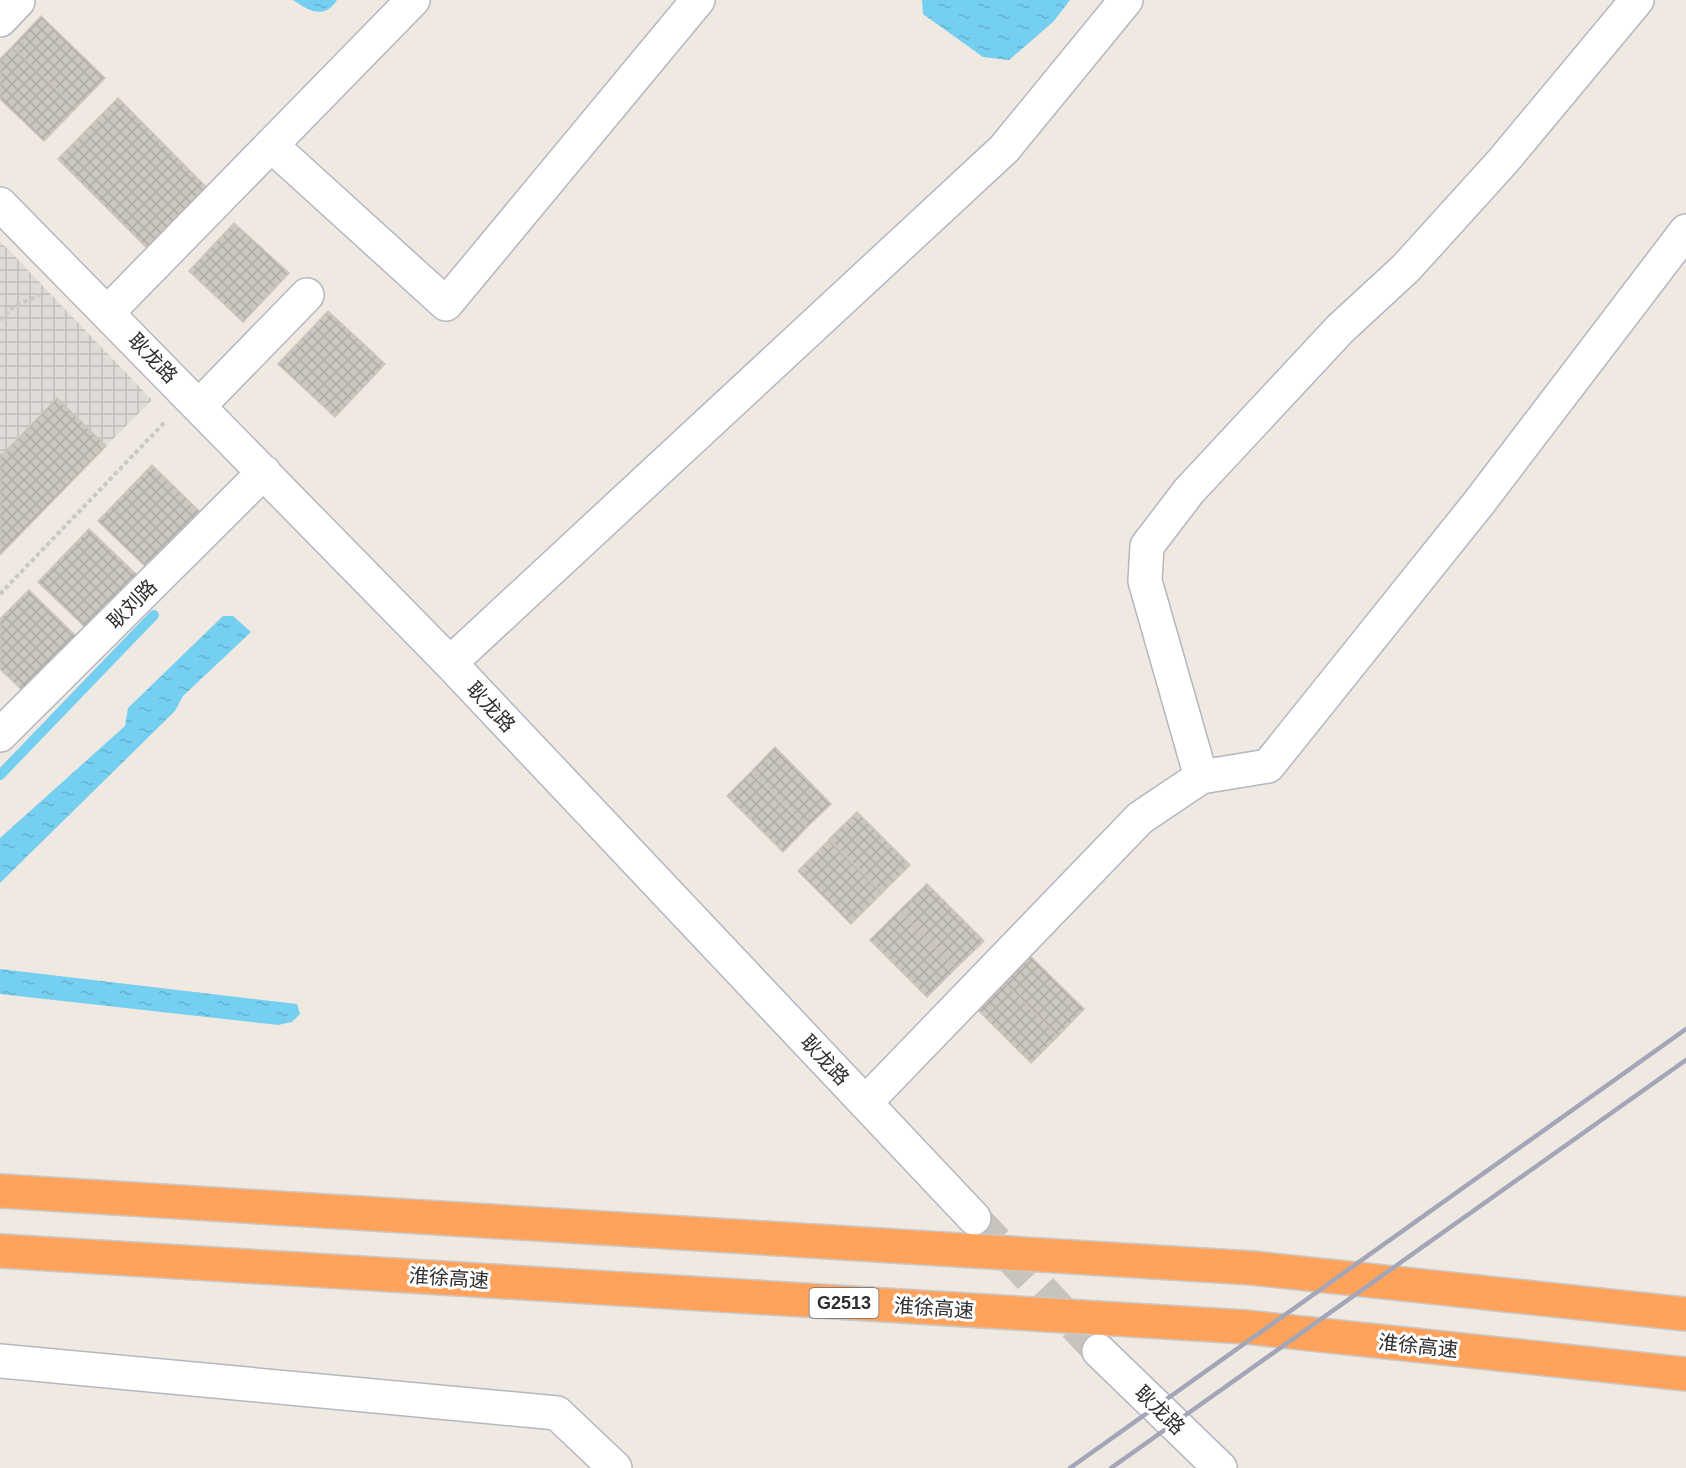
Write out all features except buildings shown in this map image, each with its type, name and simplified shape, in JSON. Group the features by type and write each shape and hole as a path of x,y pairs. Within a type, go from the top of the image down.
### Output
{"highway":[{"path":"0,1191 1252,1268 1686,1314"},
{"name":"淮徐高速","path":"0,1251 1246,1327 1686,1374"}],"street":[{"path":"108,312 413,0"},
{"path":"271,146 446,304 698,0"},
{"path":"450,663 1004,149 1126,0"},
{"path":"1201,777 1145,581 1147,546 1189,492 1340,329 1406,268 1503,161 1637,0"},
{"name":"耿龙路","path":"0,204 450,663 974,1218"},
{"path":"865,1103 1140,818 1201,777 1268,766 1478,504 1686,231"},
{"path":"195,401 307,295"},
{"name":"耿刘路","path":"0,735 264,472"},
{"name":"耿龙路","path":"1099,1351 1220,1468"},
{"path":"0,1361 557,1413 615,1468"}],"path":[{"path":"0,320 13,307 31,297 81,285"},
{"path":"0,594 195,401"}],"shaded area":[{"path":"0,241 152,400 106,446 57,398 2,455 0,453"}],"water":[{"path":"293,0 337,0 327,10 316,12"},
{"path":"922,0 1070,0 1053,22 1009,60 983,57 923,14"},
{"path":"223,616 233,616 251,632 183,696 175,711 0,883 0,838 125,726 128,708"},
{"path":"0,969 297,1004 300,1014 292,1022 278,1025 0,994"}],"waterway":[{"path":"0,775 154,615"}],"tunnel":[{"path":"974,1218 1099,1351"}],"railway":[{"path":"1070,1468 1686,1029"},
{"path":"1111,1468 1686,1060"}]}
